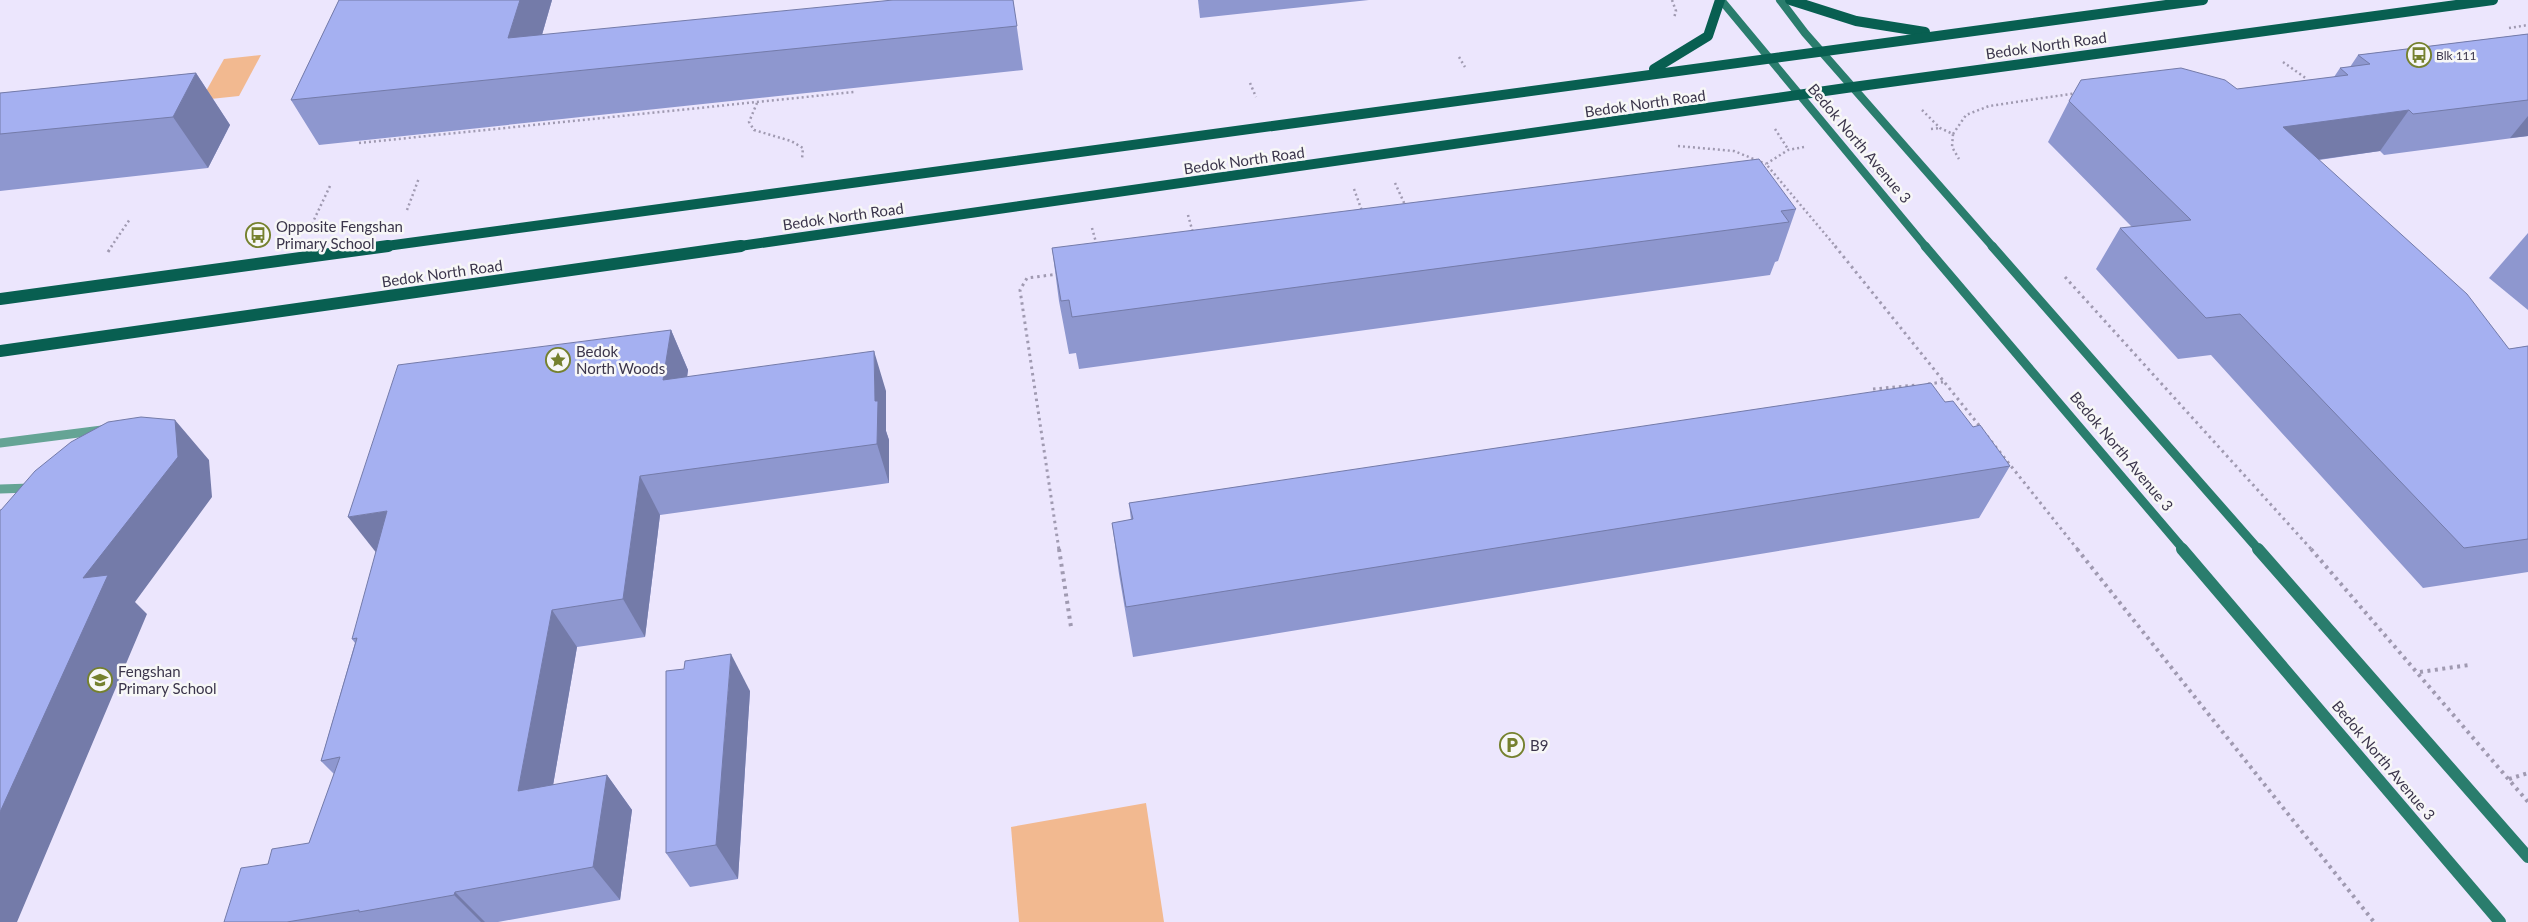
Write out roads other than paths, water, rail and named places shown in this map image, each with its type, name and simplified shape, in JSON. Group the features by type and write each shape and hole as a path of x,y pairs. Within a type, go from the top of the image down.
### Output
{"main road":[{"name":"Bedok North Avenue 3","path":"1721,0 1766,57 2500,922"},
{"path":"1646,74 1672,60 1708,36 1721,0"},
{"name":"Bedok North Avenue 3","path":"1780,0 1805,34 1822,50 2528,857"},
{"path":"1790,0 1818,12 1890,29 1952,34"},
{"name":"Bedok North Road","path":"0,299 1766,57 2203,0"},
{"name":"Bedok North Road","path":"0,350 1853,87 2493,0"}],"lane":[{"path":"0,443 109,430 116,432"},
{"path":"0,489 39,488"}],"place":[{"name":"Blk 111","path":"2419,55"},
{"name":"Opposite Fengshan Primary School","path":"258,235"},
{"name":"Bedok North Woods","path":"558,360"},
{"name":"Fengshan Primary School","path":"100,680"},
{"name":"B9","path":"1512,745"}]}
